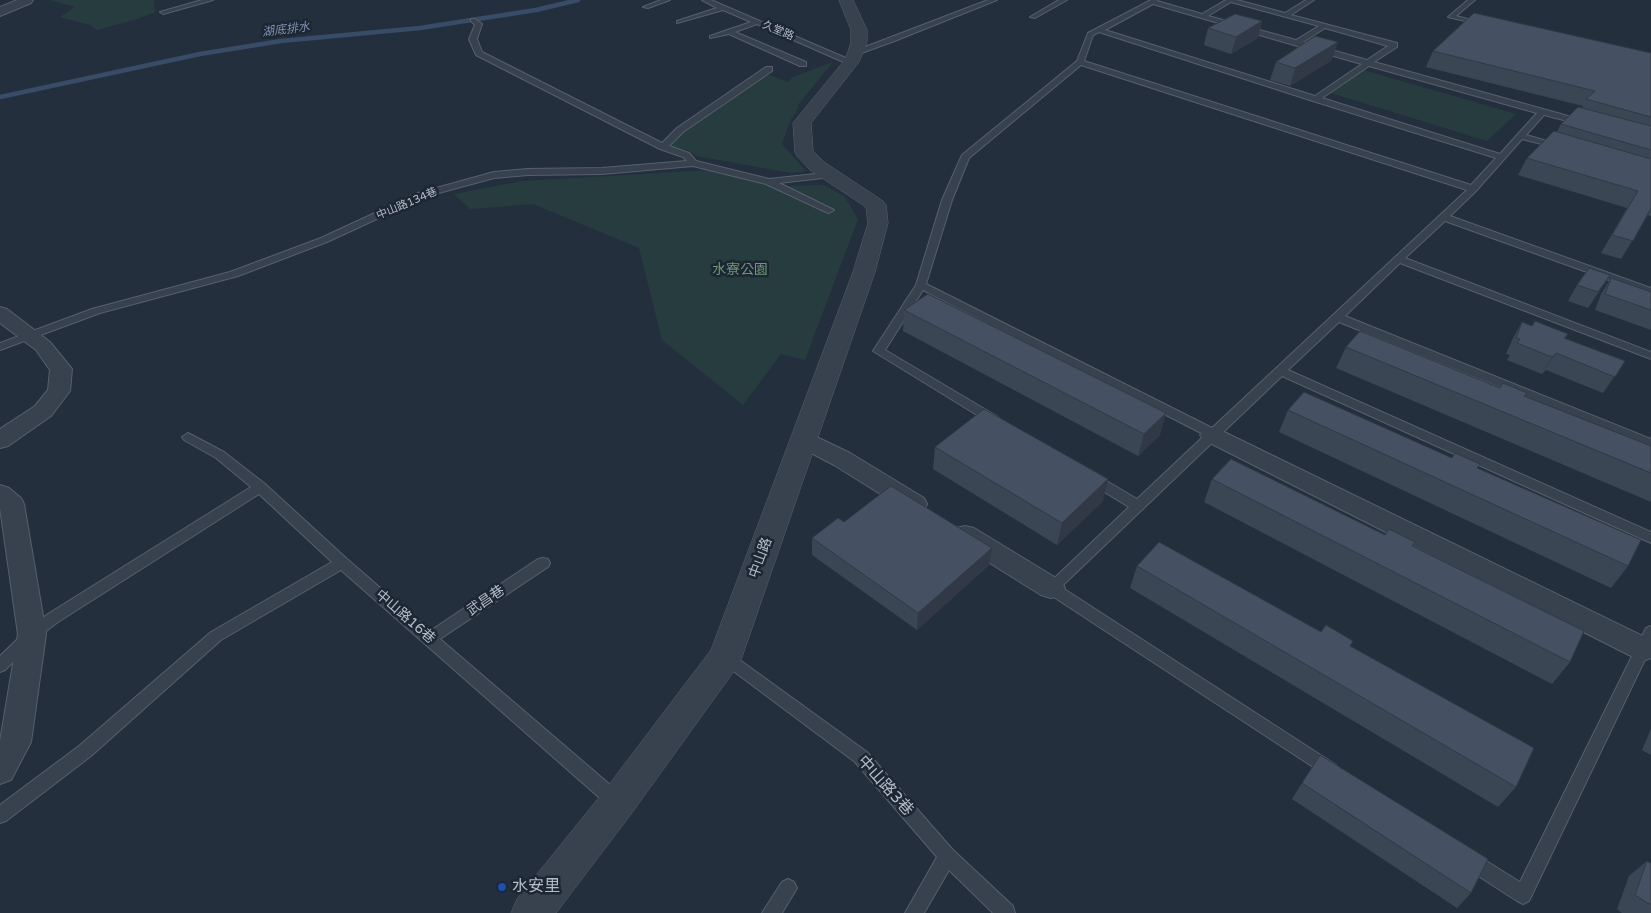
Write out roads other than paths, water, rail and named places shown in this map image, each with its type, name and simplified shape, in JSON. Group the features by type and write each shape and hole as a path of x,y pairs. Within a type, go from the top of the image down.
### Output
{"street":[{"path":"0,12 27,0"},
{"path":"831,174 817,166 804,152 802,123 854,57 859,42 859,30 846,0"},
{"name":"中山路","path":"531,913 618,802 725,657 864,272 878,223 876,205 831,174"},
{"path":"0,313 43,346 61,369 59,391 43,411 0,440"},
{"path":"1213,435 1647,641"},
{"path":"804,439 842,459 1051,588"},
{"path":"0,494 12,504 32,634 16,742 0,770"}],"lane":[{"path":"163,12 210,0"},
{"path":"646,7 667,0"},
{"name":"久堂路","path":"705,0 757,22 854,57"},
{"path":"854,57 994,0"},
{"path":"1033,17 1064,0"},
{"path":"1203,16 1230,0 1394,45 1316,99"},
{"path":"1286,16 1311,0"},
{"path":"1472,0 1451,17 1489,26"},
{"path":"1004,426 878,351 921,285 947,200 965,157 1080,62 1090,34 1154,1 1596,127"},
{"path":"679,22 723,8"},
{"path":"473,20 479,24 473,39 479,53 663,148 686,155 693,163"},
{"path":"712,37 757,22"},
{"path":"1297,43 1324,26"},
{"path":"1099,30 1502,156"},
{"path":"728,31 803,64"},
{"path":"1080,62 1473,189"},
{"path":"663,148 680,130 768,69"},
{"path":"1341,777 1051,588 1473,189 1542,112"},
{"path":"1520,136 1567,150"},
{"name":"中山路134巷","path":"0,348 96,311 234,274 324,240 420,195 494,176 528,172 602,171 693,163 769,182 831,174"},
{"path":"769,182 830,210"},
{"path":"1443,217 1651,292"},
{"path":"1398,259 1651,356"},
{"path":"921,285 1213,435"},
{"path":"1337,317 1651,444"},
{"path":"1280,371 1651,538"},
{"name":"中山路16巷","path":"188,437 220,455 260,487 342,563 618,802"},
{"path":"1080,471 1138,506"},
{"path":"0,666 32,634 53,618 260,487"},
{"path":"0,815 85,751 216,636 342,563"},
{"name":"武昌巷","path":"429,638 544,563"},
{"path":"1457,852 1523,895 1647,641"},
{"name":"中山路3巷","path":"725,657 861,757 947,856 1006,913"},
{"path":"914,913 947,856"},
{"path":"771,913 788,888"}],"waterway":[{"name":"湖底排水","path":"0,97 200,54 281,41 420,28 536,10 578,0"}],"place":[{"name":"水安里","path":"502,887"}],"park label":[{"name":"水寮公園","path":"740,270"}]}
